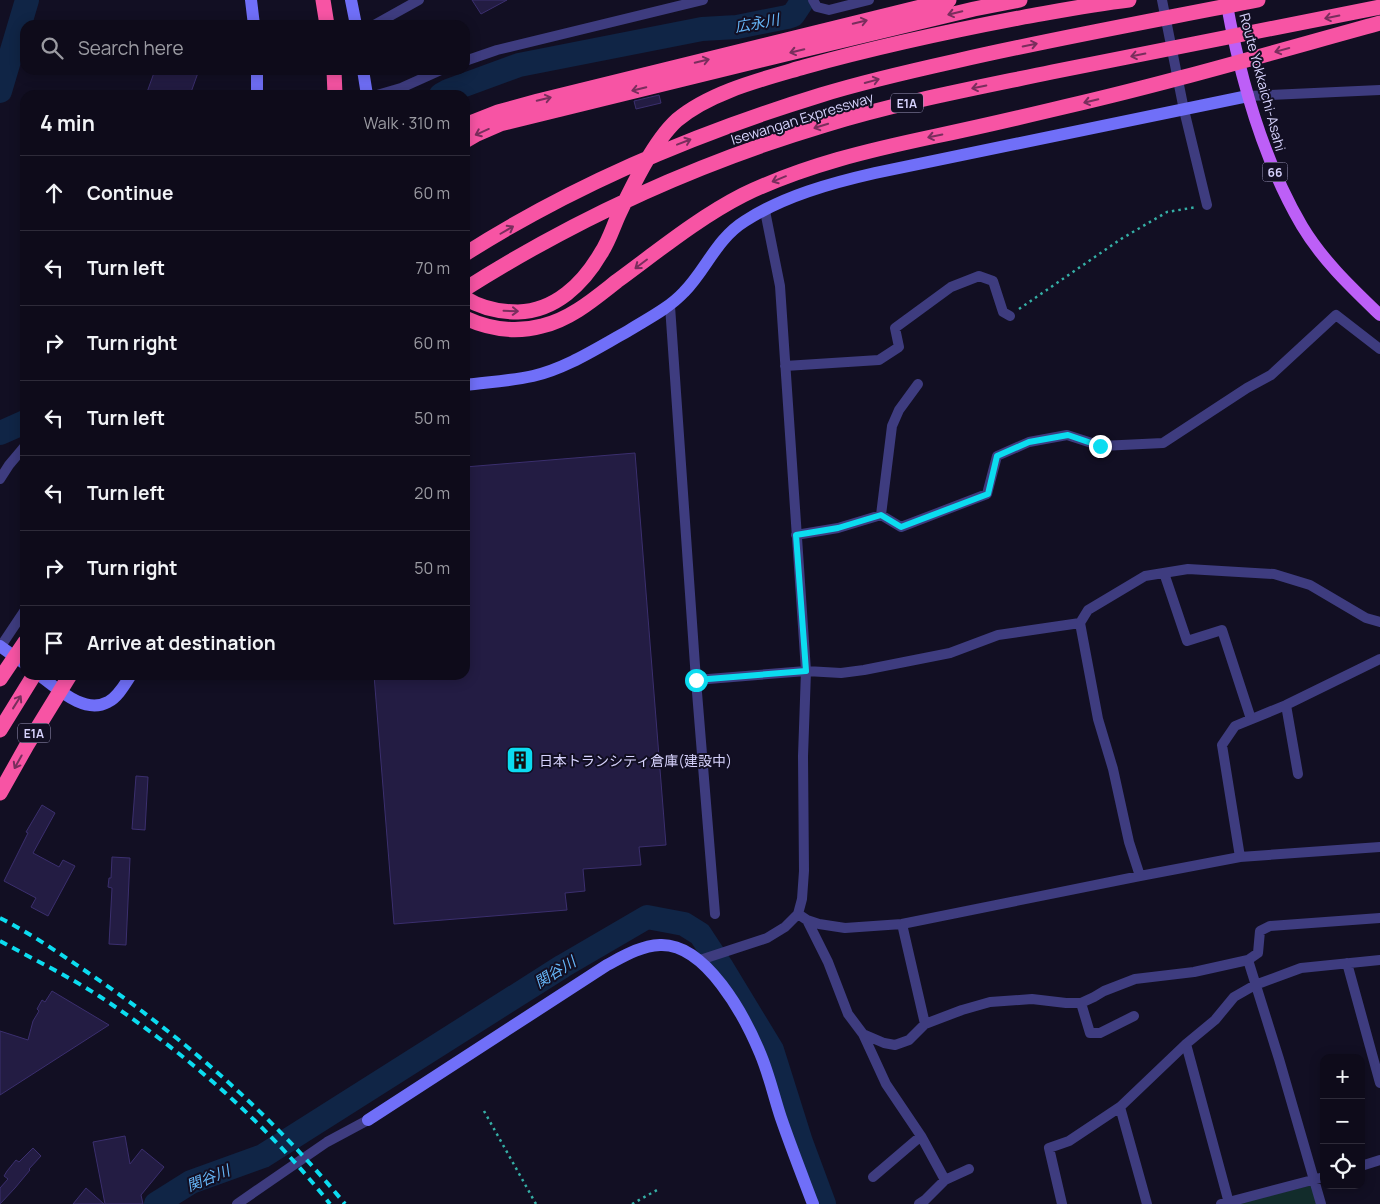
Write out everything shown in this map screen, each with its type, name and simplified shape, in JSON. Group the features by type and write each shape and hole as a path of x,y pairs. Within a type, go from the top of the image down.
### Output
{"highway":[{"path":"323,0 326,20"},
{"path":"470,123 498,112 538,101 949,0"},
{"path":"470,138 510,122 795,51 1020,0"},
{"path":"470,300 486,308 507,312 524,311 544,307 570,292 590,271 601,253 639,176 661,139 678,120 705,102 722,94 770,77 829,60 968,27 1129,0"},
{"name":"Isewangan Expressway","path":"470,251 537,212 628,166 674,146 746,119 823,94 999,52 1258,0"},
{"name":"Isewangan Expressway","path":"470,286 526,253 619,203 681,175 826,125 909,103 996,84 1380,7"},
{"path":"470,320 492,328 509,330 525,330 543,326 569,314 597,297 682,234 741,196 819,164 872,150 1123,93 1380,23"},
{"path":"334,75 336,90"},
{"path":"0,679 20,649"},
{"name":"E1A","path":"0,730 31,680"},
{"name":"E1A","path":"0,793 67,680"}],"main road":[{"name":"Route Yokkaichi-Asahi","path":"1226,0 1248,96 1270,164 1303,227 1341,278 1380,315"}],"street":[{"path":"251,0 253,20"},
{"path":"351,0 355,20"},
{"path":"383,20 419,0"},
{"path":"470,59 496,50 703,0"},
{"path":"813,0 817,7 828,10 870,0"},
{"path":"1162,0 1184,110 1207,205"},
{"path":"257,90 258,75"},
{"path":"364,75 366,90"},
{"path":"394,90 430,75"},
{"path":"470,384 512,380 553,370 579,359 670,306 686,291 726,236 744,221 765,210 831,183 1248,96 1380,90"},
{"path":"705,959 767,938 786,927 798,914 802,899 804,871 802,756 806,671 780,286 765,210"},
{"path":"786,366 879,360 899,347 895,328 951,287 979,276 993,281 1003,312 1010,316"},
{"path":"670,306 696,680 715,914"},
{"path":"796,535 838,528 881,515 901,527 988,494 997,456 1029,442 1068,435 1100,446 1163,443 1248,388 1272,375 1336,315 1380,350"},
{"path":"881,515 892,426 899,410 918,384"},
{"path":"0,479 20,453"},
{"path":"1140,876 1129,842 1113,769 1098,719 1080,623 1088,610 1145,576 1188,568 1274,574 1310,585 1366,618 1380,622"},
{"path":"1164,573 1187,641 1222,630 1251,719"},
{"path":"20,617 0,646 20,660"},
{"path":"696,680 806,671 841,673 864,670 950,653 998,635 1080,623"},
{"path":"1240,858 1222,746 1235,726 1286,705 1380,659"},
{"path":"46,680 75,700 98,705 108,702 117,695 128,680"},
{"path":"1286,705 1298,774"},
{"path":"798,914 807,920 820,924 845,928 902,924 1240,858 1380,847"},
{"path":"862,1034 884,1043 895,1045 910,1040 925,1024 990,1002 1032,999 1066,1003 1081,1002 1094,997 1104,990 1135,979 1194,972 1248,960 1258,953 1260,931 1270,926 1380,918"},
{"path":"807,920 828,962 848,1014 862,1034 886,1084 921,1136 945,1180"},
{"path":"902,924 925,1024"},
{"path":"237,1204 327,1142 368,1120 607,965 639,949 661,945 680,949 705,959 736,1004 761,1054 781,1117 813,1204"},
{"path":"1248,960 1319,1178 1322,1204"},
{"path":"1062,1204 1049,1148 1069,1141 1120,1107 1186,1044 1215,1020 1234,998 1255,984 1301,968 1380,960"},
{"path":"1347,963 1380,1083"},
{"path":"1081,1002 1090,1033 1100,1033 1134,1016"},
{"path":"1186,1044 1225,1203 1319,1178"},
{"path":"1120,1107 1147,1204"},
{"path":"873,1177 921,1136"},
{"path":"1365,1165 1380,1160"},
{"path":"919,1204 926,1200 945,1180 969,1169"}],"path":[{"path":"1010,316 1121,239 1167,212 1207,205"},
{"path":"484,1111 536,1204"},
{"path":"632,1204 657,1190"}],"green space":[{"path":"1313,1185 1318,1204 1235,1204"}],"building":[{"path":"472,0 507,0 481,14"},
{"path":"153,75 197,75 192,90 148,90"},
{"path":"659,95 661,103 636,109 634,101"},
{"name":"日本トランシティ倉庫(建設中)","path":"635,453 666,845 639,847 641,865 583,869 585,891 565,893 567,910 394,924 374,680 470,680 470,467"},
{"path":"136,776 148,777 145,830 132,829"},
{"path":"42,805 55,813 33,853 59,867 63,860 75,866 48,916 31,907 36,898 4,881 28,833 26,832"},
{"path":"112,857 130,858 126,945 109,944 112,888 108,887 109,878 111,878"},
{"path":"52,991 109,1025 0,1095 0,1031 28,1040 33,1021 39,1011 37,1009 42,1000 45,1002"},
{"path":"125,1136 130,1164 142,1149 164,1167 141,1195 143,1204 105,1204 93,1142"},
{"path":"33,1148 41,1156 0,1204 0,1188 8,1179 4,1176 16,1160 19,1162"},
{"path":"86,1188 104,1204 73,1204"}],"waterway":[{"path":"21,20 27,0"},
{"path":"451,90 519,65 702,29 737,27 787,17 793,15 803,0"},
{"path":"0,91 20,24"},
{"name":"広永川","path":"0,433 20,424"},
{"name":"関谷川","path":"156,1204 191,1182 263,1156 563,966 647,917 684,924 700,934 721,966 772,1050 801,1142 824,1204"}],"railway":[{"path":"0,918 87,972 123,997 191,1050 256,1108 317,1171 345,1204"},
{"path":"0,941 99,996 163,1041 252,1118 279,1145 330,1204"}],"place":[{"name":"日本トランシティ倉庫(建設中)","path":"520,760"}],"route":[{"path":"696,680 806,671 796,535 838,528 881,515 901,527 988,494 997,456 1029,442 1068,435 1100,446"}]}
